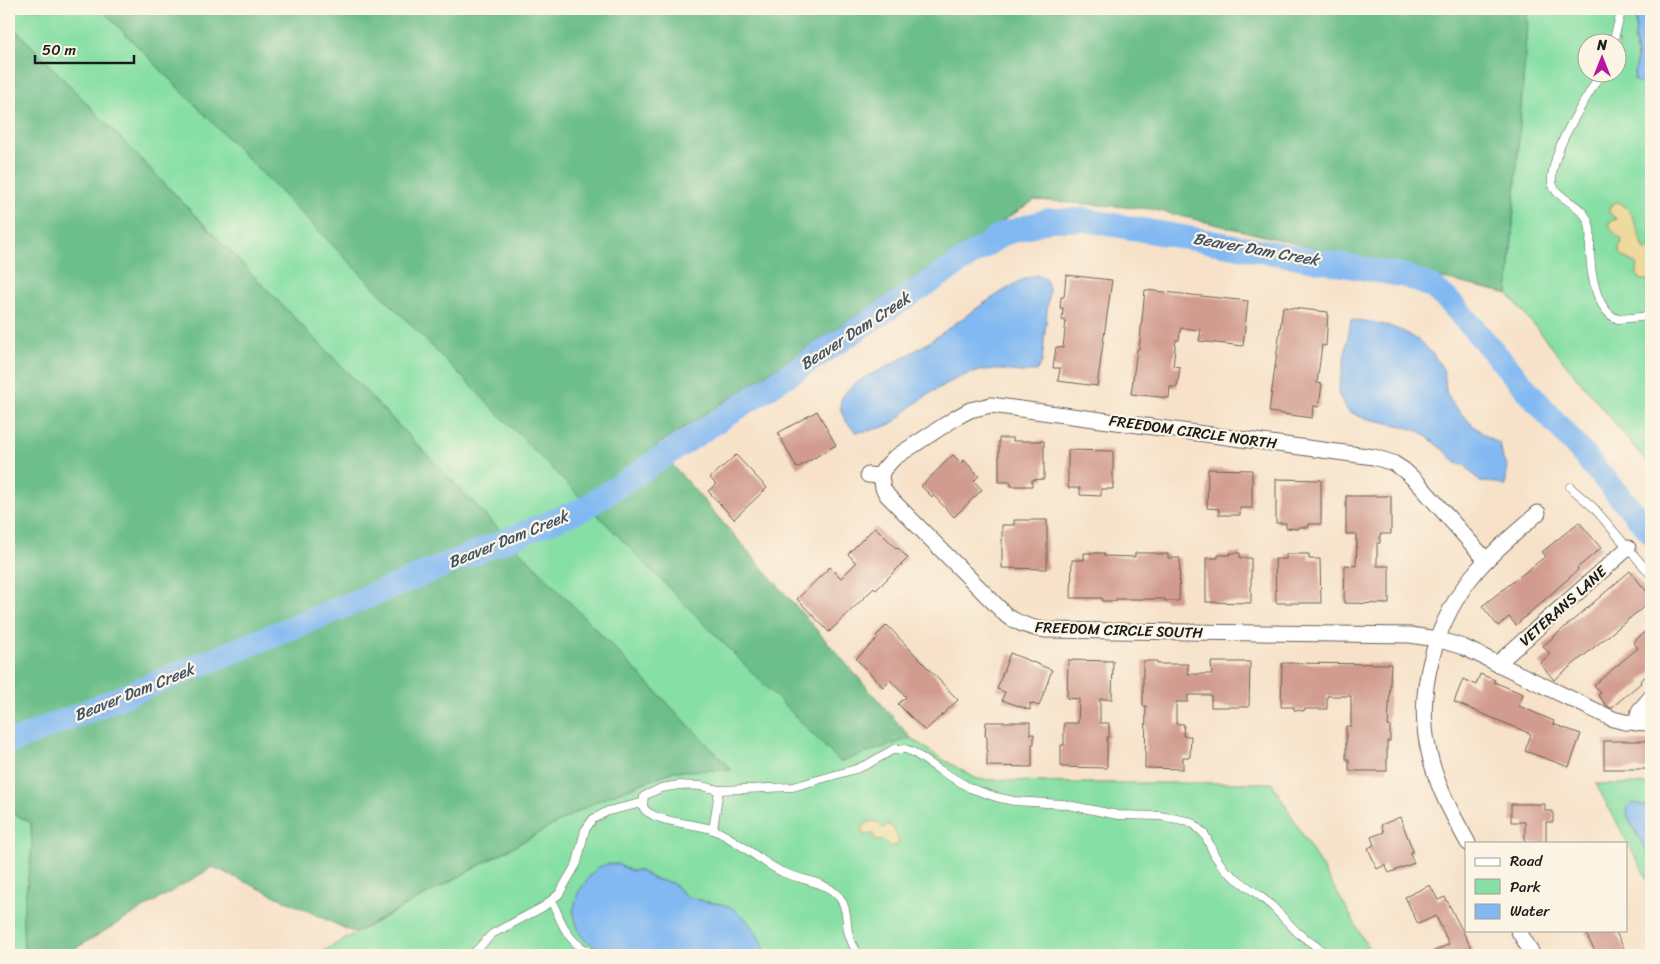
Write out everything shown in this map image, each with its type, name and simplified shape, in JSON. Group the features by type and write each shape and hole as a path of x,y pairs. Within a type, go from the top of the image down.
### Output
{"street":[{"name":"FREEDOM CIRCLE NORTH","path":"875,475 883,470 894,458 949,422 970,410 991,405 1374,457 1393,463 1404,470 1418,483 1486,560"},
{"name":"FREEDOM CIRCLE SOUTH","path":"875,475 888,495 1007,616 1031,628 1046,630 1410,635 1437,639"},
{"path":"1467,842 1442,792 1427,744 1425,712 1430,668 1437,639 1453,606 1467,584 1486,560 1538,513"},
{"name":"VETERANS LANE","path":"1497,664 1628,548"},
{"path":"1437,639 1463,647 1614,719 1644,723 1640,711 1651,697"},
{"path":"1519,932 1532,955"}],"lane":[{"path":"1616,32 1622,9"},
{"path":"1595,82 1560,146 1552,182 1558,194 1576,205 1587,220 1590,229 1591,264 1598,296 1604,310 1612,317 1618,319 1651,316"},
{"path":"1570,487 1594,508 1651,575"},
{"path":"859,955 850,936 844,905 837,895 825,887 782,872 713,830 654,815 644,810 642,803 644,796 670,786 691,785 719,790 793,787 856,769 899,749 913,752 970,788 996,797 1014,801 1063,804 1118,815 1177,818 1188,821 1205,835 1219,863 1225,870 1266,901 1298,933 1328,955"},
{"path":"713,830 719,790"},
{"path":"472,955 485,940 499,929 543,907 559,894 572,875 577,863 588,824 608,811 642,803"},
{"path":"552,901 572,942 596,955"}],"green space":[{"path":"9,9 101,9 840,761 911,738 937,756 977,779 1067,783 1272,783 1372,955 766,955 765,950 721,904 686,896 672,883 654,879 638,870 631,871 617,864 623,954 625,955 316,955 599,800 674,771 732,770 9,23"},
{"path":"101,9 1528,9 1508,294 1151,209 1035,200 656,446 911,738 840,762"},
{"path":"1528,9 1637,9 1635,40 1637,57 1634,80 1651,88 1651,467 1508,294"},
{"path":"9,23 732,770 674,771 599,800 355,933 213,867 64,955 24,955 23,916 32,848 31,823 9,811"},
{"path":"1596,784 1651,784 1651,807 1632,803 1630,823 1651,858 1651,895 1647,887 1649,882"},
{"path":"9,811 31,823 32,848 23,916 24,955 9,955"}],"sand":[{"path":"1617,202 1628,210 1645,250 1651,251 1651,280 1641,280 1636,273 1638,265 1623,256 1619,251 1622,240 1611,229 1609,222 1617,219 1610,214 1609,210 1611,205"},
{"path":"871,821 877,822 883,828 888,825 892,826 899,840 897,845 891,847 884,840 876,841 873,834 865,835 862,833 862,827"},
{"path":"1266,945 1275,948 1279,955 1258,955 1260,949"}],"water":[{"path":"1637,9 1651,9 1651,88 1634,80 1637,57 1635,40"},
{"path":"1036,275 1046,280 1049,291 1042,362 1036,371 1022,372 993,369 979,371 952,381 926,396 888,425 857,432 849,426 840,406 843,396 852,386 923,346 1013,285"},
{"path":"1351,320 1378,323 1391,327 1415,338 1425,346 1444,371 1447,394 1456,407 1478,430 1500,443 1503,460 1508,466 1505,487 1498,483 1480,482 1466,466 1456,463 1421,432 1361,417 1348,411 1338,394"},
{"path":"1632,803 1651,807 1651,858 1628,818 1627,807"},
{"path":"617,864 631,871 638,870 654,879 672,883 686,896 734,909 745,918 758,936 766,955 625,955 593,945 579,933 573,911 578,893 591,874 599,867"}],"building":[{"path":"1066,275 1112,280 1097,386 1058,381 1060,368 1053,368 1056,347 1063,348 1066,321 1062,320 1063,308 1060,308 1061,297 1064,297"},
{"path":"1145,290 1248,301 1243,346 1199,341 1201,330 1181,328 1179,340 1176,340 1173,366 1180,367 1177,387 1170,387 1169,398 1131,394 1137,349 1139,349"},
{"path":"1283,307 1328,312 1326,346 1322,345 1317,383 1322,384 1319,407 1313,406 1312,418 1269,412"},
{"path":"817,411 836,445 797,468 778,433"},
{"path":"999,438 1013,438 1013,441 1044,441 1044,479 1032,480 1032,486 1011,486 1011,482 999,482"},
{"path":"1068,450 1113,451 1113,489 1101,489 1101,496 1080,495 1080,488 1068,488"},
{"path":"736,455 767,488 734,519 708,491 716,484 710,478"},
{"path":"953,455 961,463 964,460 979,476 974,481 982,490 954,517 933,495 932,497 921,486"},
{"path":"1208,469 1252,470 1252,508 1240,508 1240,515 1219,515 1219,509 1207,508"},
{"path":"1276,479 1321,480 1321,524 1309,524 1309,527 1298,527 1298,529 1286,528 1286,523 1276,523"},
{"path":"1346,496 1391,496 1391,534 1380,534 1380,543 1377,543 1377,566 1389,566 1389,604 1344,603 1345,565 1356,566 1357,540 1356,534 1346,534"},
{"path":"1014,520 1047,520 1047,569 1002,568 1002,525 1014,525"},
{"path":"1579,522 1601,548 1516,625 1509,617 1498,626 1482,606 1546,556 1542,552"},
{"path":"875,527 908,558 829,632 797,599 830,567 841,578 856,563 848,554"},
{"path":"1084,553 1104,553 1104,556 1135,557 1135,553 1157,553 1168,554 1168,558 1180,558 1179,601 1165,601 1165,599 1116,599 1116,601 1102,601 1102,598 1071,598 1072,560 1084,560"},
{"path":"1230,553 1240,553 1240,558 1251,558 1251,603 1206,602 1206,558 1218,558 1218,555 1230,555"},
{"path":"1286,554 1309,554 1309,559 1320,559 1321,603 1276,603 1275,559 1286,559"},
{"path":"1630,571 1651,597 1651,601 1554,680 1540,663 1550,654 1543,646"},
{"path":"887,625 958,700 925,731 898,704 906,697 890,680 883,687 856,659 878,638 876,636"},
{"path":"1651,627 1651,672 1611,708 1598,695 1601,693 1594,685 1638,648 1633,642"},
{"path":"1010,653 1052,670 1039,706 1030,703 1030,710 1002,700 1005,692 997,689"},
{"path":"1068,660 1113,661 1112,699 1100,699 1100,723 1109,723 1107,768 1061,767 1064,723 1078,723 1079,699 1067,698"},
{"path":"1143,661 1157,661 1157,664 1188,664 1188,674 1212,674 1211,662 1250,662 1249,707 1211,707 1211,695 1188,695 1188,702 1176,702 1176,724 1184,724 1183,736 1191,736 1190,757 1183,757 1183,769 1145,768 1146,706 1143,706"},
{"path":"1282,663 1391,664 1388,726 1390,726 1390,741 1387,741 1387,771 1349,771 1349,759 1346,759 1346,726 1351,726 1351,696 1327,696 1327,709 1304,709 1304,711 1294,710 1294,707 1281,707"},
{"path":"1480,674 1523,694 1519,706 1554,721 1553,724 1581,734 1569,767 1525,751 1531,734 1454,702 1463,679 1476,685"},
{"path":"986,722 1030,722 1030,734 1034,734 1032,767 987,766"},
{"path":"1604,741 1651,741 1651,769 1604,769"},
{"path":"1511,804 1545,804 1545,811 1553,811 1553,822 1546,822 1546,842 1525,842 1525,822 1511,822"},
{"path":"1400,817 1413,851 1410,853 1414,863 1389,873 1385,865 1377,869 1368,848 1374,845 1371,837 1384,832 1381,825"},
{"path":"1430,885 1438,900 1445,897 1475,955 1427,955 1449,944 1436,916 1418,924 1405,897"},
{"path":"1585,932 1616,932 1625,951 1616,955 1597,955"}],"waterway":[{"name":"Beaver Dam Creek","path":"9,743 585,508 1003,234 1049,220 1085,220 1406,276 1433,287 1452,304 1651,532"}]}
